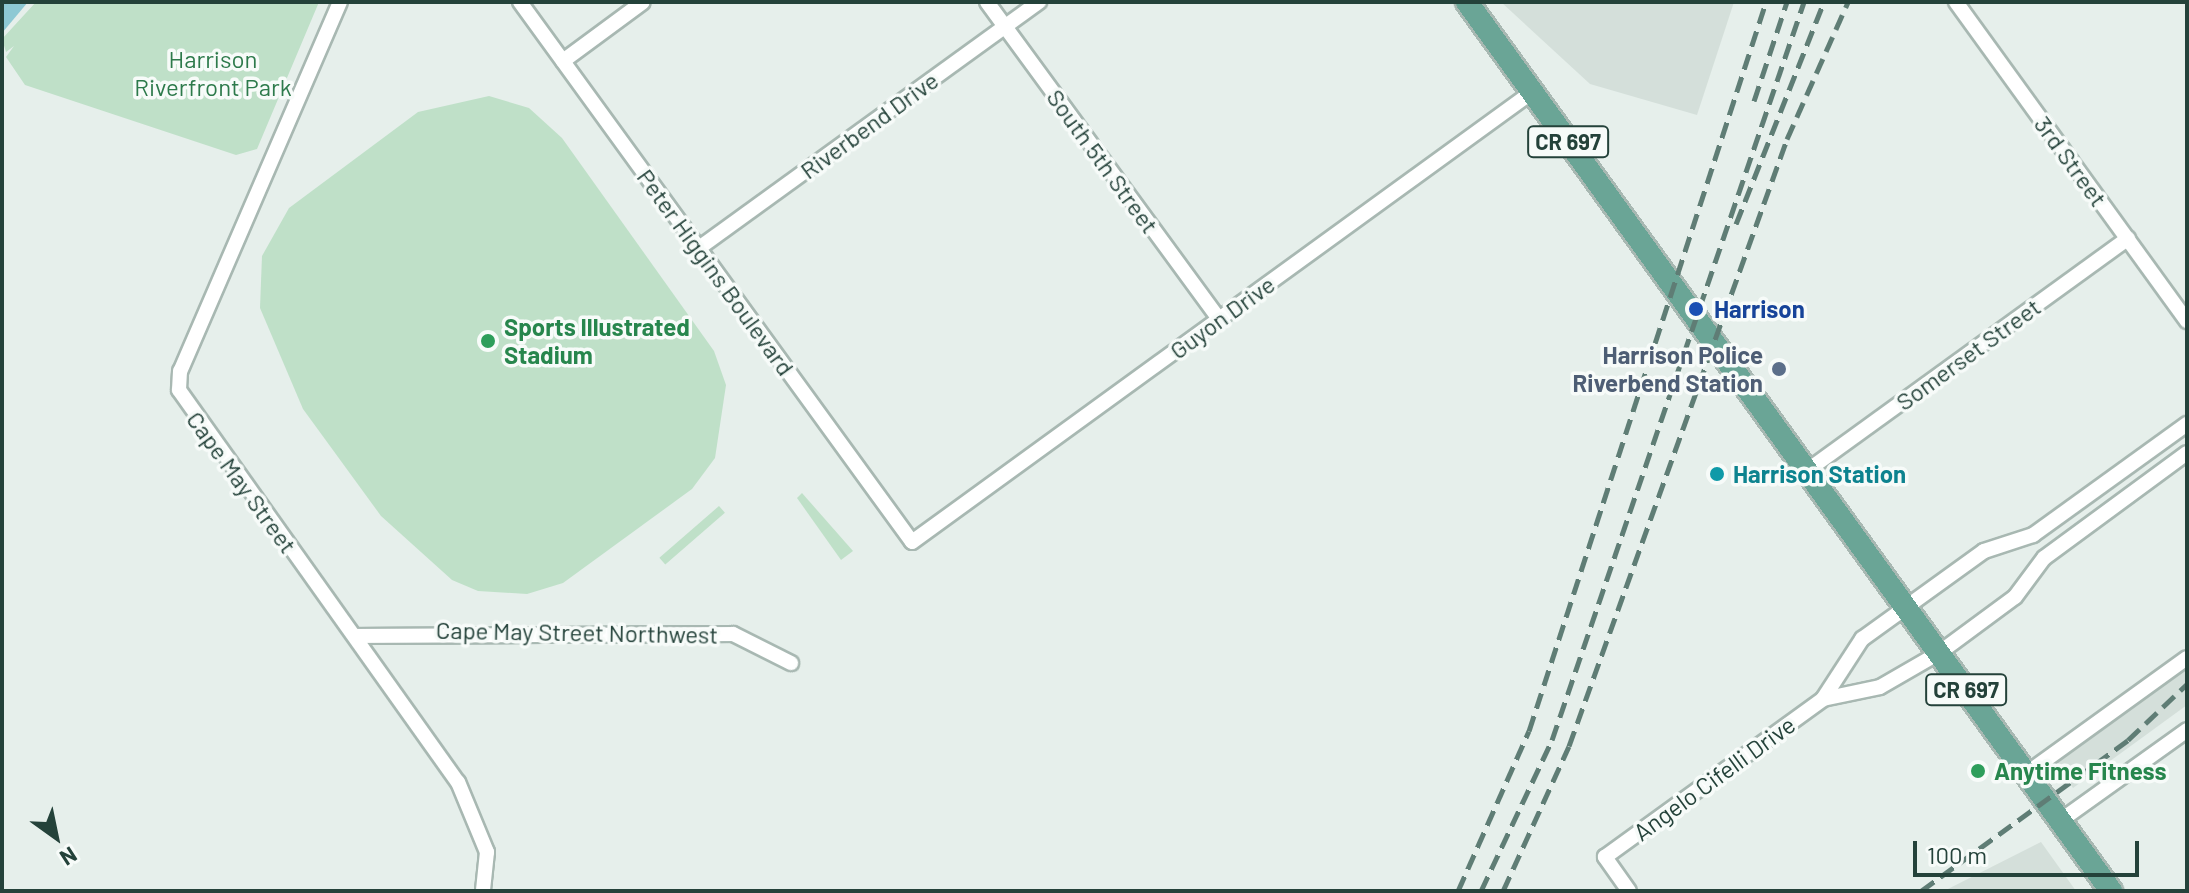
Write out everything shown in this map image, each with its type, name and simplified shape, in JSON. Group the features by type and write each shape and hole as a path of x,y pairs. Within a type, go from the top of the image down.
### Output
{"main road":[{"name":"CR 697","path":"1467,2 2111,891"}],"street":[{"name":"Cape May Street","path":"340,2 179,380 183,399 355,636 477,817 487,852 483,891"},
{"name":"Peter Higgins Boulevard","path":"520,2 912,542"},
{"path":"563,61 643,2"},
{"name":"South 5th Street","path":"987,2 1219,319"},
{"name":"Riverbend Drive","path":"699,248 1039,2"},
{"name":"3rd Street","path":"1956,2 2187,321"},
{"name":"Guyon Drive","path":"912,542 1532,92"},
{"name":"Somerset Street","path":"1806,467 2128,238"},
{"name":"Angelo Cifelli Drive","path":"1823,699 1854,645 1984,551 2033,535 2187,424"},
{"name":"Angelo Cifelli Drive","path":"1629,891 1605,857 1823,699 1880,687 1939,653 2015,597 2044,558 2187,453"},
{"name":"Cape May Street Northwest","path":"355,636 733,634 791,663"},
{"path":"2026,774 2187,658"},
{"path":"2060,821 2187,730"}],"shaded area":[{"path":"1501,2 1734,2 1697,115 1590,84"},
{"path":"2187,664 2187,705 2073,788 2054,762"},
{"path":"2041,842 2076,891 1944,891"}],"green space":[{"name":"Harrison Riverfront Park","path":"36,2 319,2 257,149 236,155 25,85 6,57 14,46 6,52 2,39"},
{"name":"Sports Illustrated Stadium","path":"489,96 529,108 562,138 714,351 726,385 715,458 692,489 563,583 527,594 478,591 452,580 381,516 303,409 260,308 262,256 289,208 418,112"},
{"path":"802,493 853,551 841,560 797,498"},
{"path":"719,506 725,513 665,565 659,558"}],"water":[{"path":"2,2 28,2 2,33"}],"railway":[{"path":"1458,891 1529,731 1766,2"},
{"path":"1754,101 1787,2"},
{"path":"1481,891 1552,740 1804,2"},
{"path":"1736,224 1824,2"},
{"path":"1503,891 1569,746 1787,139 1848,2"},
{"path":"1921,891 2128,740 2187,684"}],"place":[{"name":"Harrison","path":"1696,309"},
{"name":"Sports Illustrated Stadium","path":"488,341"},
{"name":"Harrison Police Riverbend Station","path":"1779,369"},
{"name":"Harrison Station","path":"1717,474"},
{"name":"Anytime Fitness","path":"1978,771"}]}
